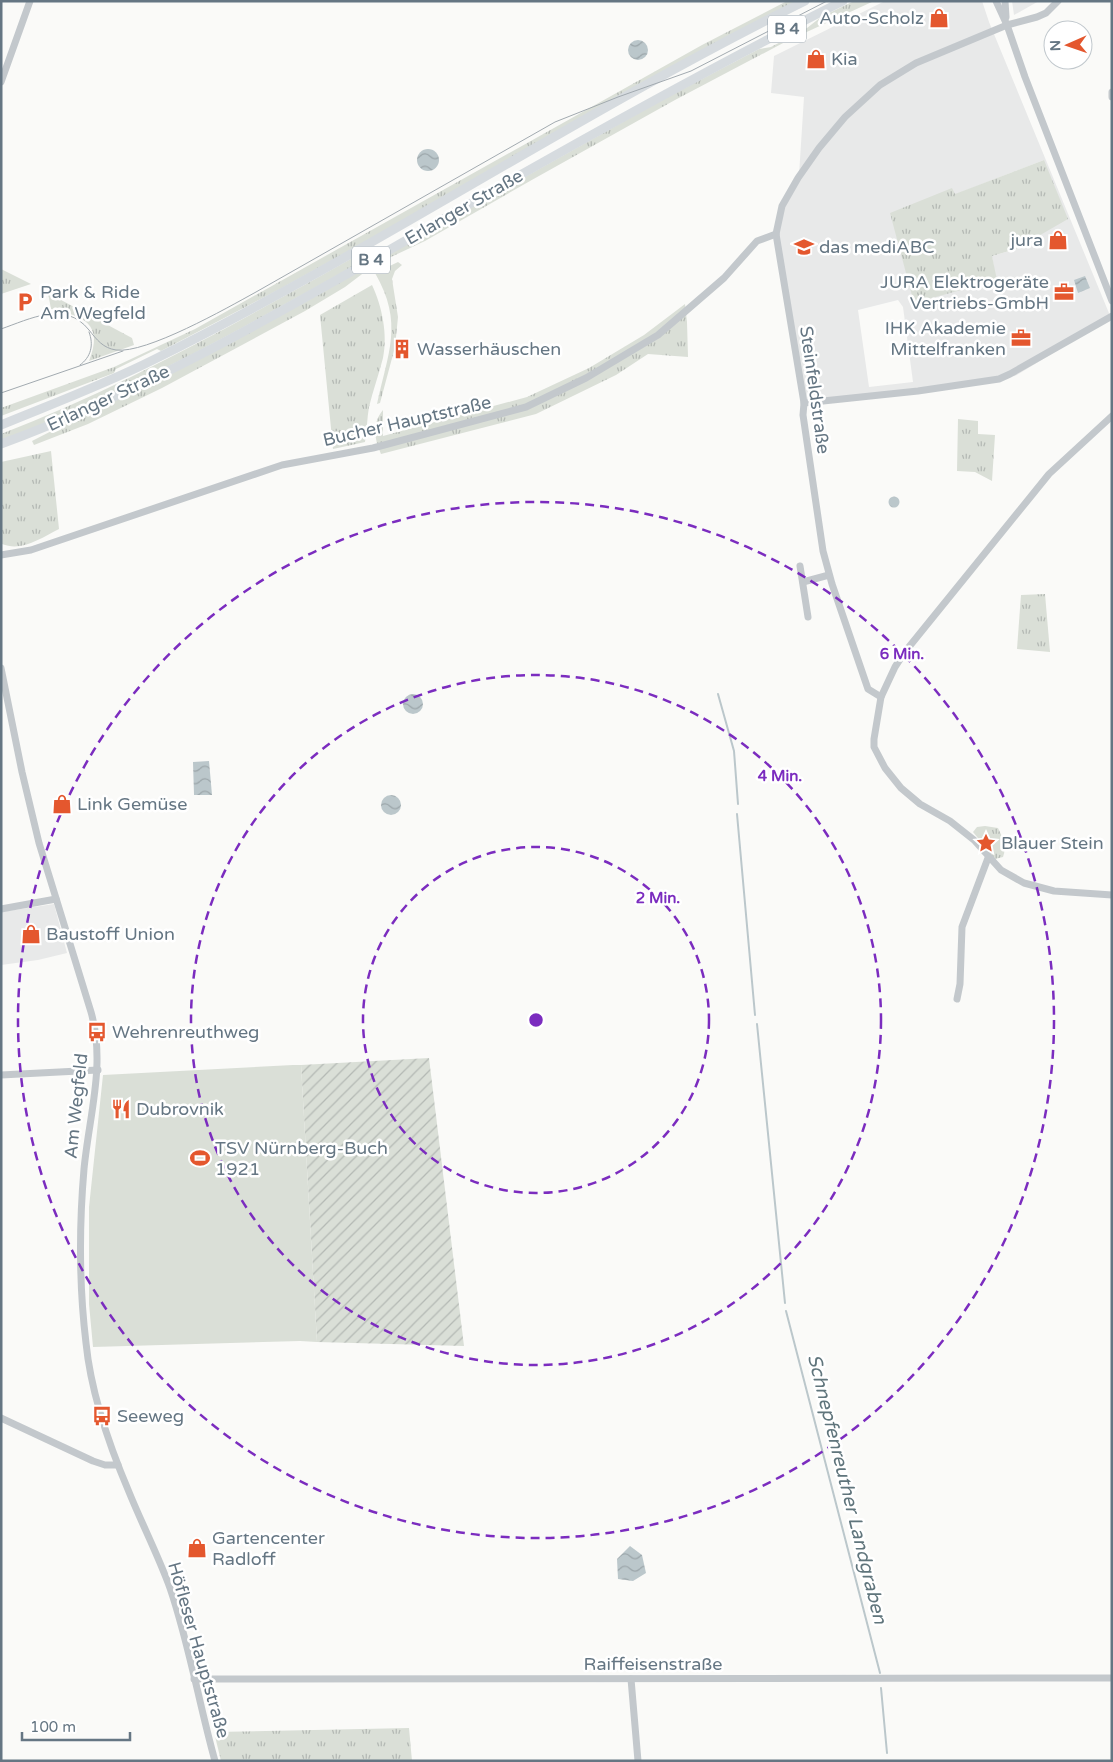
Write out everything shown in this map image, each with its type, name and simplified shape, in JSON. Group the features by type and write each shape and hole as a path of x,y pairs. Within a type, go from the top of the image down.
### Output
{"main road":[{"name":"Erlanger Straße","path":"1,425 110,380 256,307 658,78 805,1"},
{"name":"Erlanger Straße","path":"1,444 76,414 213,347 320,290 672,90 843,1"}],"street":[{"path":"1,82 30,1"},
{"path":"996,1 1007,25 1025,77 1112,301"},
{"path":"1005,1 1007,25"},
{"name":"Steinfeldstraße","path":"881,696 868,689 829,575 817,520 803,415 804,403 776,234 781,210 798,178 819,148 845,117 880,85 908,67 1007,25 1046,13 1058,1"},
{"name":"Bucher Hauptstraße","path":"1,555 31,550 282,465 373,448 526,407 586,378 658,335 724,278 757,241 776,234"},
{"path":"804,403 918,391 999,379 1112,316"},
{"path":"1112,416 1049,474 904,653 881,696 876,716 874,747 885,768 902,788 920,804 950,821 974,840 988,858 1001,870 1024,883 1054,891 1112,895"},
{"path":"800,566 808,617"},
{"path":"803,582 829,575"},
{"name":"Am Wegfeld","path":"1,668 27,795 56,899 94,1022 98,1047 98,1070 84,1170 80,1232 80,1276 86,1343 92,1382 118,1465"},
{"path":"957,999 960,984 962,928 988,858"},
{"path":"1,909 56,899"},
{"path":"1,1075 98,1070"},
{"path":"1,1418 99,1464 105,1466 118,1465"},
{"name":"Höfleser Hauptstraße","path":"118,1465 169,1587 215,1761"},
{"name":"Raiffeisenstraße","path":"194,1679 1112,1678"},
{"path":"631,1679 638,1761"}],"shaded area":[{"path":"885,1 982,1 1111,318 1015,376 880,396 806,399 778,230 781,209 799,175 804,97 771,93 774,56","holes":["1044,160 1016,249 992,256 996,280 914,302 952,189 954,195","898,300 903,307 913,382 869,387 858,310"]},
{"path":"1012,1 1039,1 1014,15"},
{"path":"54,904 67,953 38,960 1,965 1,912"}],"green space":[{"path":"787,1 800,1 280,289 161,351 157,349 116,369 114,373 1,416 1,408 114,367 195,329 702,45"},
{"path":"854,1 874,1 785,42 675,100 425,241 374,265 345,287 305,311 162,388 88,424 34,445 32,441 117,400 307,301 662,100 759,49 771,47 807,28 821,17"},
{"path":"1044,160 1068,219 1016,249 992,256 997,280 914,303 890,213 952,188 955,194"},
{"path":"356,256 359,263 183,359 93,402 1,440 1,434 137,374 226,328"},
{"path":"398,262 402,265 395,271 392,279 398,317 395,347 380,403 377,404 389,353 391,323 384,291 375,273"},
{"path":"1,269 31,284 1,294"},
{"path":"372,285 379,302 385,340 383,358 369,407 365,442 333,449 320,315"},
{"path":"48,293 132,338 134,345 89,361 94,338 92,330 81,319 51,309"},
{"path":"685,304 688,357 648,354 616,375 536,414 381,454 375,431 377,420 383,410 383,436 527,397 589,368 644,335"},
{"path":"958,419 978,421 978,434 995,435 992,481 975,472 957,471"},
{"path":"51,451 59,529 24,545 9,546 2,544 1,462"},
{"path":"1045,594 1050,652 1017,649 1021,595"},
{"path":"977,827 998,828 1004,846 1003,857 995,859 973,832"},
{"path":"429,1058 464,1346 317,1342 301,1065"},
{"name":"TSV Nürnberg-Buch 1921","path":"301,1065 317,1342 93,1347 89,1304 89,1207 103,1075"},
{"path":"409,1728 412,1761 221,1761 214,1732"}],"water":[{"path":"638,40 645,43 648,50 645,57 638,60 631,57 628,50 631,43"},
{"path":"428,149 436,152 439,160 436,168 428,171 420,168 417,160 420,152"},
{"path":"1085,276 1090,288 1078,293 1074,280"},
{"path":"894,496 900,502 894,508 888,502"},
{"path":"413,694 420,697 423,704 420,711 413,714 406,711 403,704 406,697"},
{"path":"209,761 212,795 194,795 193,762"},
{"path":"391,795 398,798 401,805 398,812 391,815 384,812 381,805 384,798"},
{"path":"630,1546 642,1555 646,1573 633,1581 618,1579 617,1559"}],"waterway":[{"name":"Schnepfenreuther Landgraben","path":"718,694 734,751 738,804"},
{"name":"Schnepfenreuther Landgraben","path":"737,814 755,1015"},
{"name":"Schnepfenreuther Landgraben","path":"757,1024 785,1303"},
{"name":"Schnepfenreuther Landgraben","path":"786,1311 880,1673"},
{"name":"Schnepfenreuther Landgraben","path":"881,1688 887,1753"}],"tram line":[{"path":"1,329 35,317 58,314 80,321 101,343 116,350 146,345 166,338 256,292 555,122 691,71 827,1"},
{"path":"80,365 89,354 91,346 89,332"},
{"path":"1,393 123,351"}],"place":[{"name":"Auto-Scholz","path":"939,18"},
{"name":"Kia","path":"816,59"},
{"name":"jura","path":"1058,240"},
{"name":"das mediABC","path":"804,247"},
{"name":"JURA Elektrogeräte Vertriebs-GmbH","path":"1064,292"},
{"name":"Park & Ride Am Wegfeld","path":"25,302"},
{"name":"IHK Akademie Mittelfranken","path":"1021,338"},
{"name":"Wasserhäuschen","path":"402,349"},
{"name":"Link Gemüse","path":"62,804"},
{"name":"Blauer Stein","path":"986,843"},
{"name":"Baustoff Union","path":"31,934"},
{"name":"Wehrenreuthweg","path":"97,1032"},
{"name":"Dubrovnik","path":"121,1109"},
{"name":"TSV Nürnberg-Buch 1921","path":"200,1158"},
{"name":"Seeweg","path":"102,1416"},
{"name":"Gartencenter Radloff","path":"197,1548"}]}
